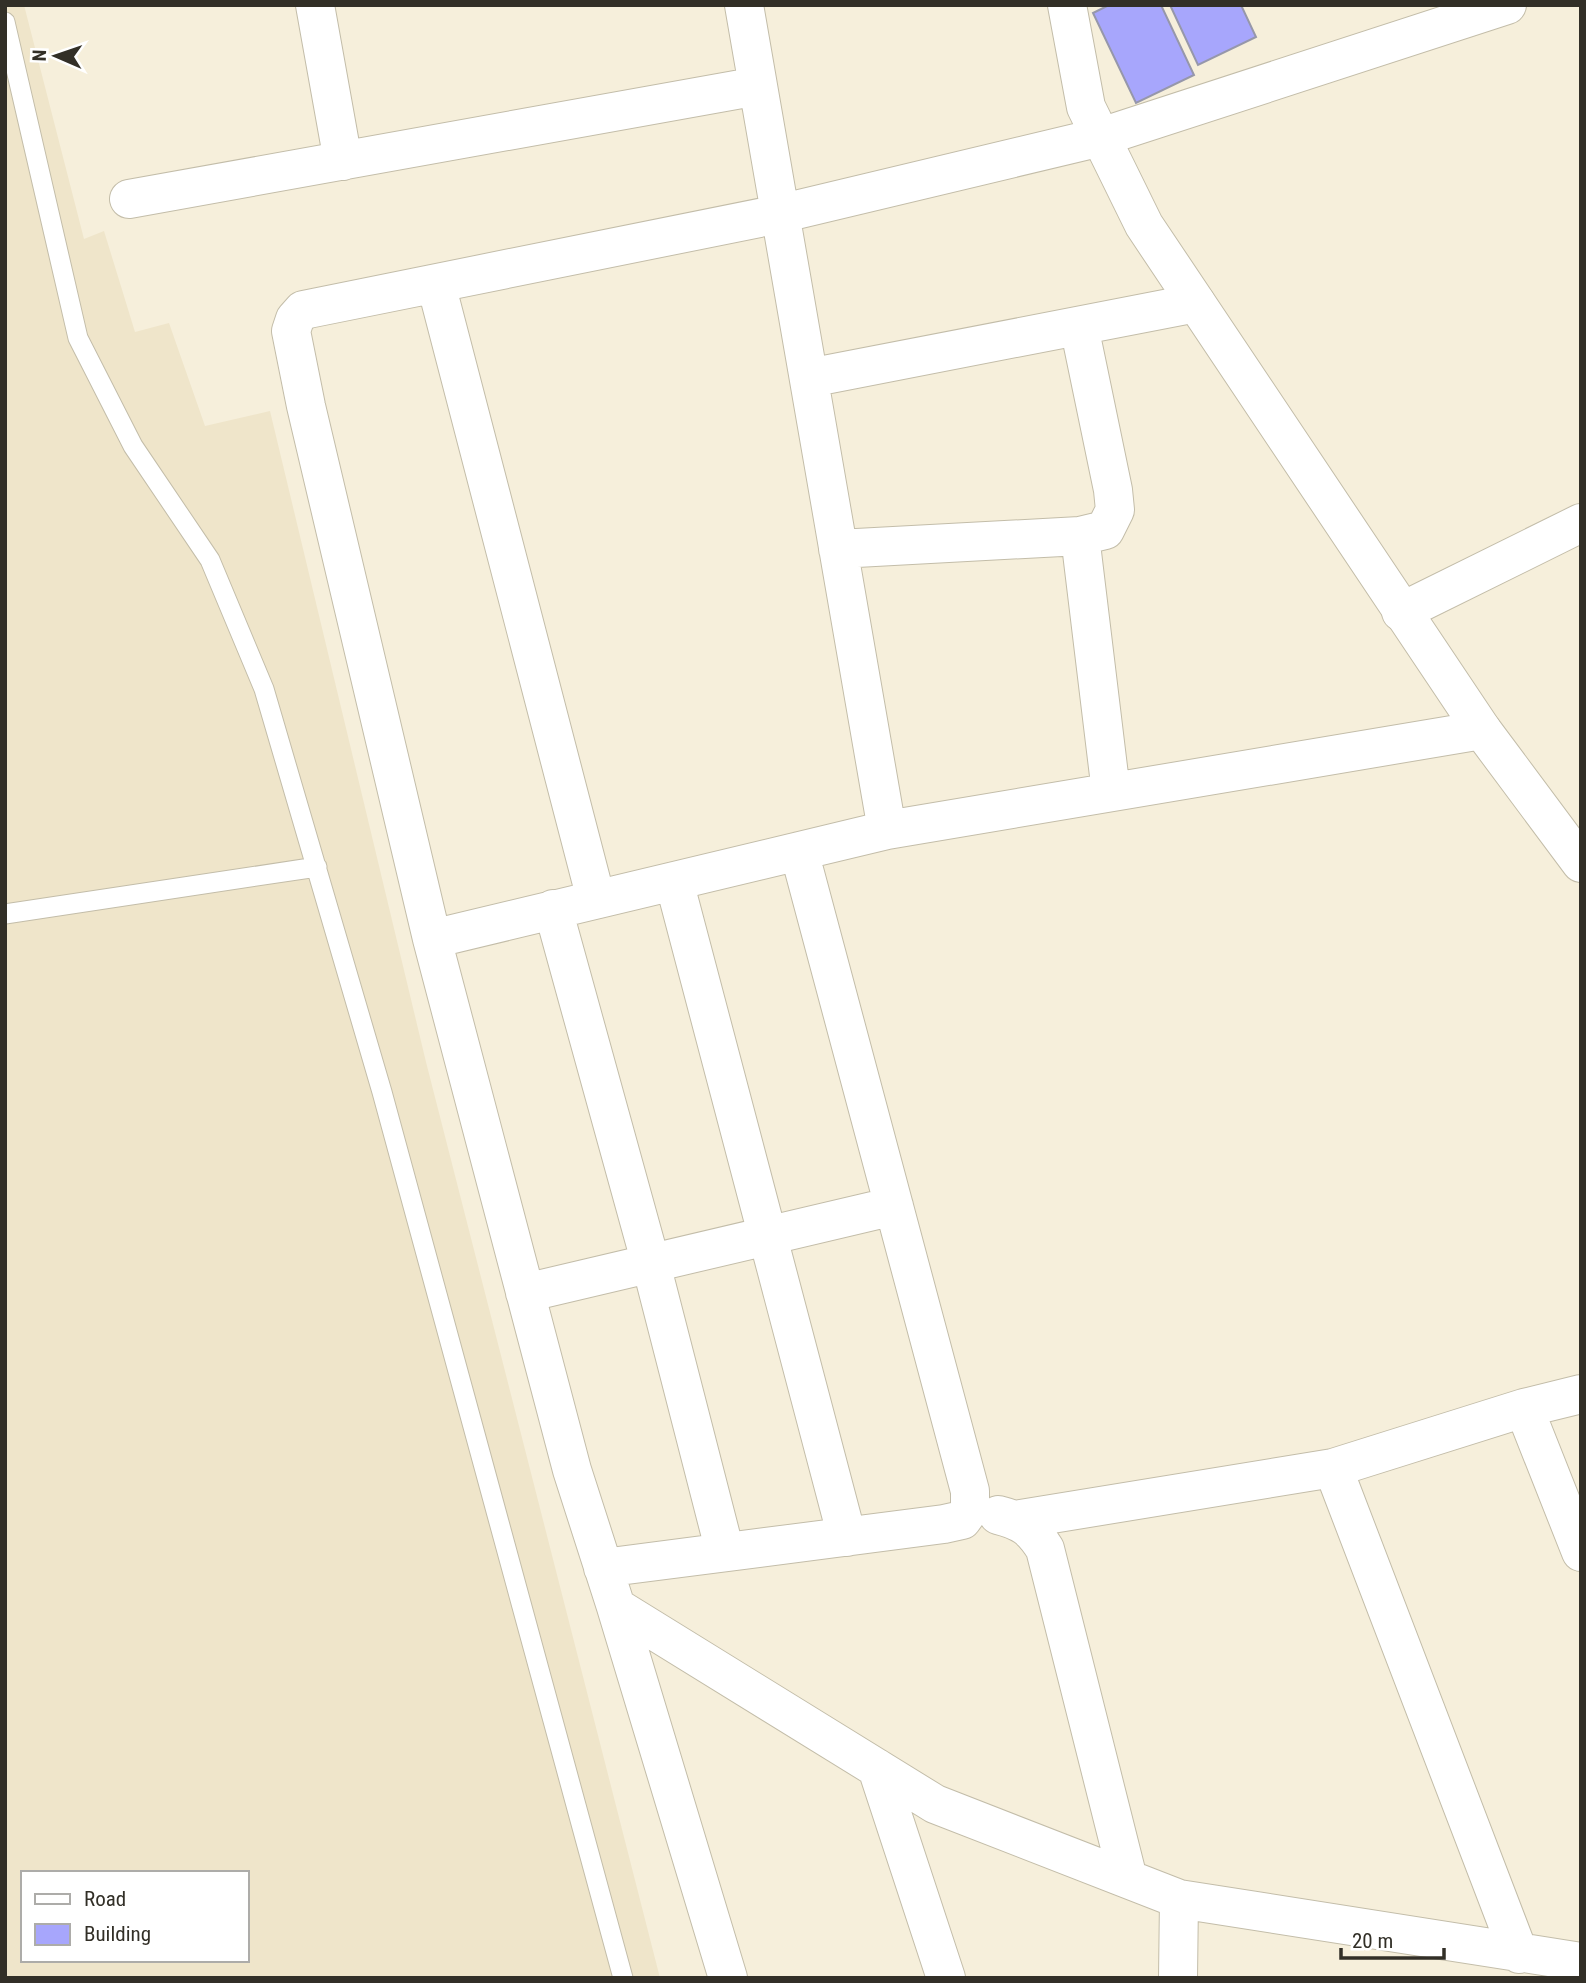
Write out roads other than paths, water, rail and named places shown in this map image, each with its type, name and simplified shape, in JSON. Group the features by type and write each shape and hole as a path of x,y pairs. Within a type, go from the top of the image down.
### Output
{"street":[{"path":"314,5 342,161"},
{"path":"744,5 887,830"},
{"path":"1067,5 1086,107 1144,225 1401,612 1482,730 1581,863"},
{"path":"728,1978 572,1470 432,939 306,406 291,331 295,319 303,310 779,214 1101,137 1507,5"},
{"path":"130,199 758,86"},
{"path":"436,284 596,899"},
{"path":"809,378 1196,303"},
{"path":"838,549 1080,536 1105,530 1115,510 1113,490 1079,326"},
{"path":"1401,612 1581,523"},
{"path":"1080,536 1111,792"},
{"path":"432,939 887,830 1482,730"},
{"path":"603,1568 962,1520 970,1508 970,1491 799,851"},
{"path":"674,881 847,1536"},
{"path":"553,909 651,1264 725,1552"},
{"path":"525,1293 894,1206"},
{"path":"1015,1520 1333,1468 1524,1408 1581,1394"},
{"path":"1524,1408 1581,1552"},
{"path":"1333,1468 1498,1960"},
{"path":"970,1508 1015,1520 1035,1533 1045,1549 1128,1879"},
{"path":"616,1607 935,1804 1179,1899 1498,1960 1581,1962"},
{"path":"877,1768 946,1978"},
{"path":"1178,1978 1179,1899"}],"lane":[{"path":"5,22 78,338 134,446 210,560 264,689 382,1092 623,1978"},
{"path":"5,915 317,867"}]}
